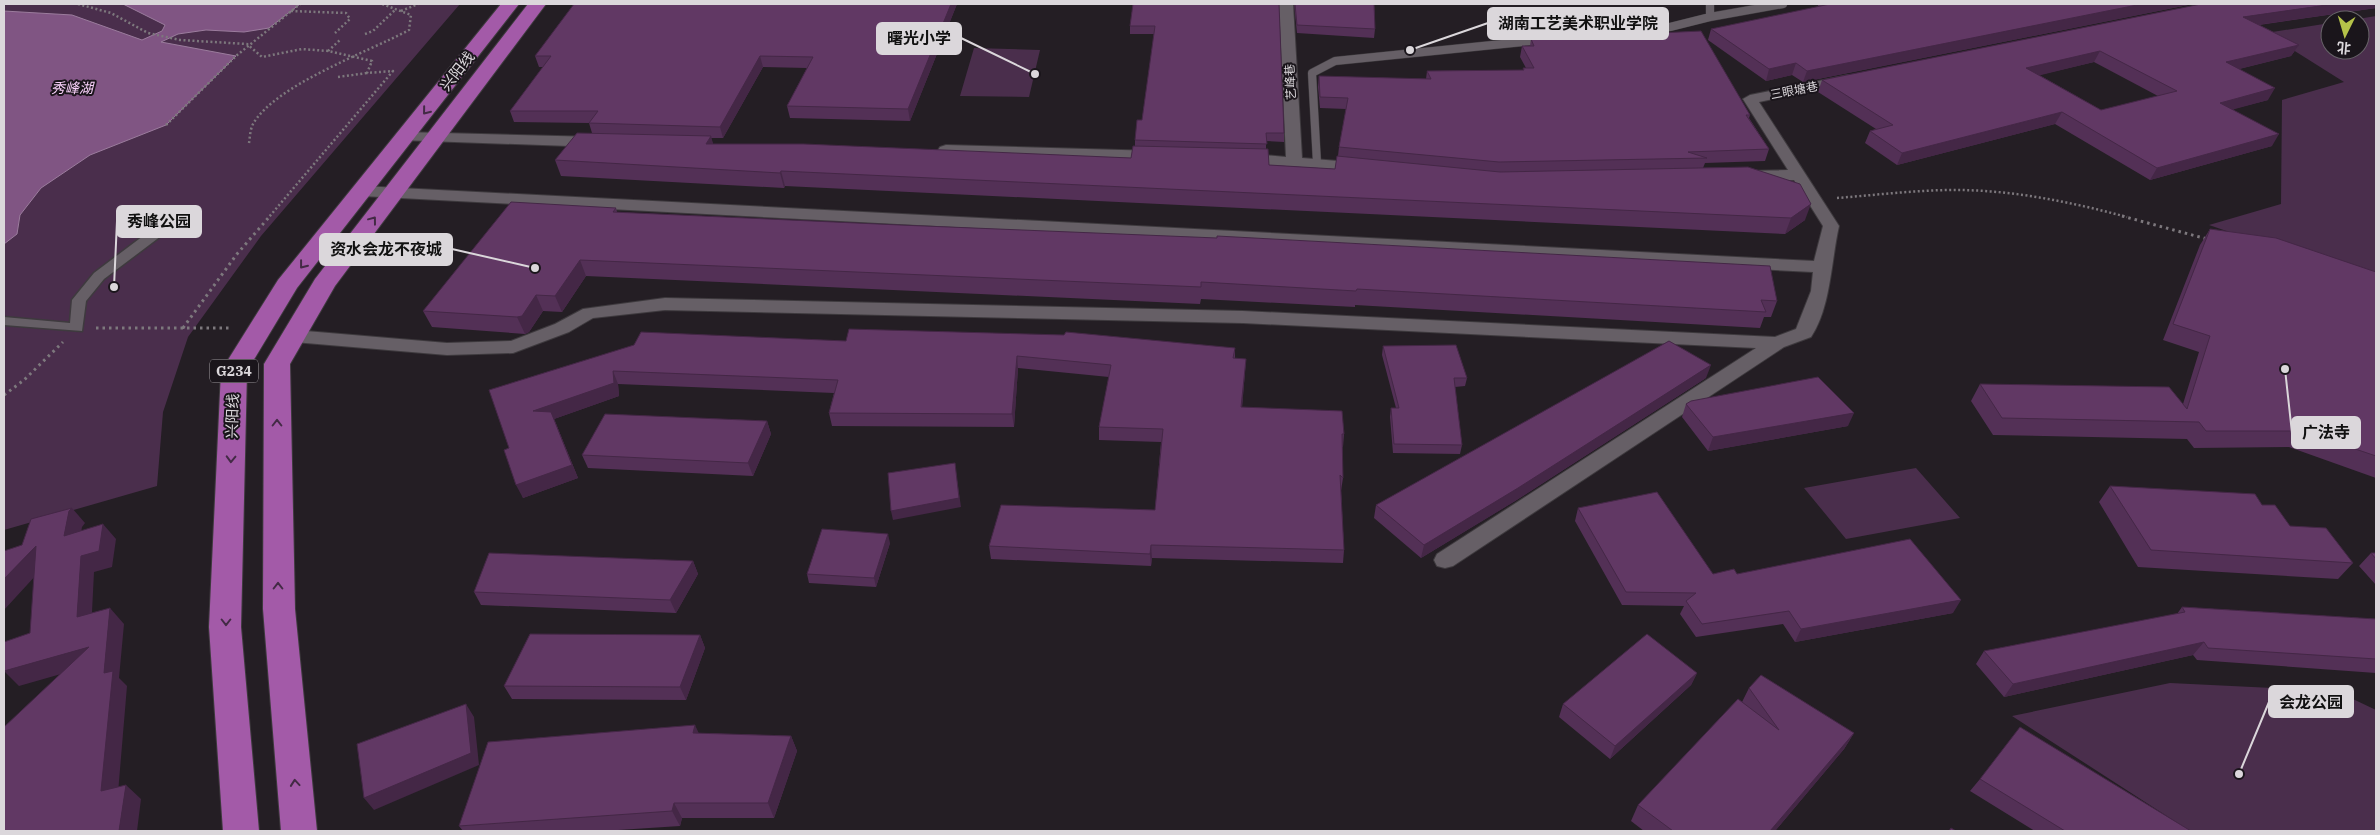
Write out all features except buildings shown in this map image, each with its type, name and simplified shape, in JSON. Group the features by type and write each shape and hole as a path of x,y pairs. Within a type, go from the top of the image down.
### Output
{"highway":[{"name":"兴阳线","path":"241,831 226,627 234,371 287,285 510,4"},
{"name":"兴阳线","path":"299,831 278,599 277,364 324,284 537,4"}],"street":[{"name":"艺峰巷","path":"1286,4 1294,161"},
{"name":"三眼塘巷","path":"1798,175 1750,99 1857,77"},
{"path":"404,137 609,142"},
{"path":"928,150 1168,156"},
{"path":"1228,157 1373,169"},
{"path":"1445,560 1777,343 1804,333 1820,291 1831,226 1798,175 1730,177"},
{"path":"362,191 1823,267"},
{"path":"4,321 77,328 79,300 99,276 160,230"},
{"path":"294,336 447,349 513,347 562,328 589,314 665,304 1243,317 1777,343"}],"lane":[{"path":"1710,4 1710,17"},
{"path":"1317,163 1312,73 1335,61 1670,27 1710,17 1783,4"}],"path":[{"path":"78,4 111,14 148,32 180,40 206,40 249,45 262,57 302,49 356,56 372,61 367,73"},
{"path":"166,125 249,45 300,4"},
{"path":"249,143 253,124 265,110 295,88 356,56 387,43 409,30 411,15 382,4"},
{"path":"401,11 418,4"},
{"path":"365,34 373,31 396,10"},
{"path":"291,11 346,13 350,19 335,32"},
{"path":"328,51 340,40"},
{"path":"183,328 237,254 393,71 338,77"},
{"path":"1814,200 1955,190 2018,194 2083,205 2210,240"},
{"path":"4,395 24,380 77,328 261,328"}],"shaded area":[{"path":"4,4 460,4 261,236 188,337 163,412 157,486 4,530"},
{"path":"2376,16 2376,282 2209,225 2281,204 2282,100 2344,82 2266,33 2320,25 2320,60 2370,60 2370,17"},
{"path":"974,48 1040,50 1029,97 960,96"},
{"path":"1916,468 1960,518 1846,539 1804,488"},
{"path":"2170,683 2336,691 2376,710 2376,831 2190,831 2012,716"}],"water":[{"name":"秀峰湖","path":"123,4 300,4 269,28 244,32 206,30 178,34 161,42 236,56 166,125 90,155 41,188 20,215 17,234 4,244 4,11 72,15 142,40 162,31 165,25"}],"place":[{"name":"湖南工艺美术职业学院","path":"1410,50"},
{"name":"曙光小学","path":"1035,74"},
{"name":"资水会龙不夜城","path":"535,268"},
{"name":"秀峰公园","path":"114,287"},
{"name":"广法寺","path":"2285,369"},
{"name":"会龙公园","path":"2239,774"}]}
